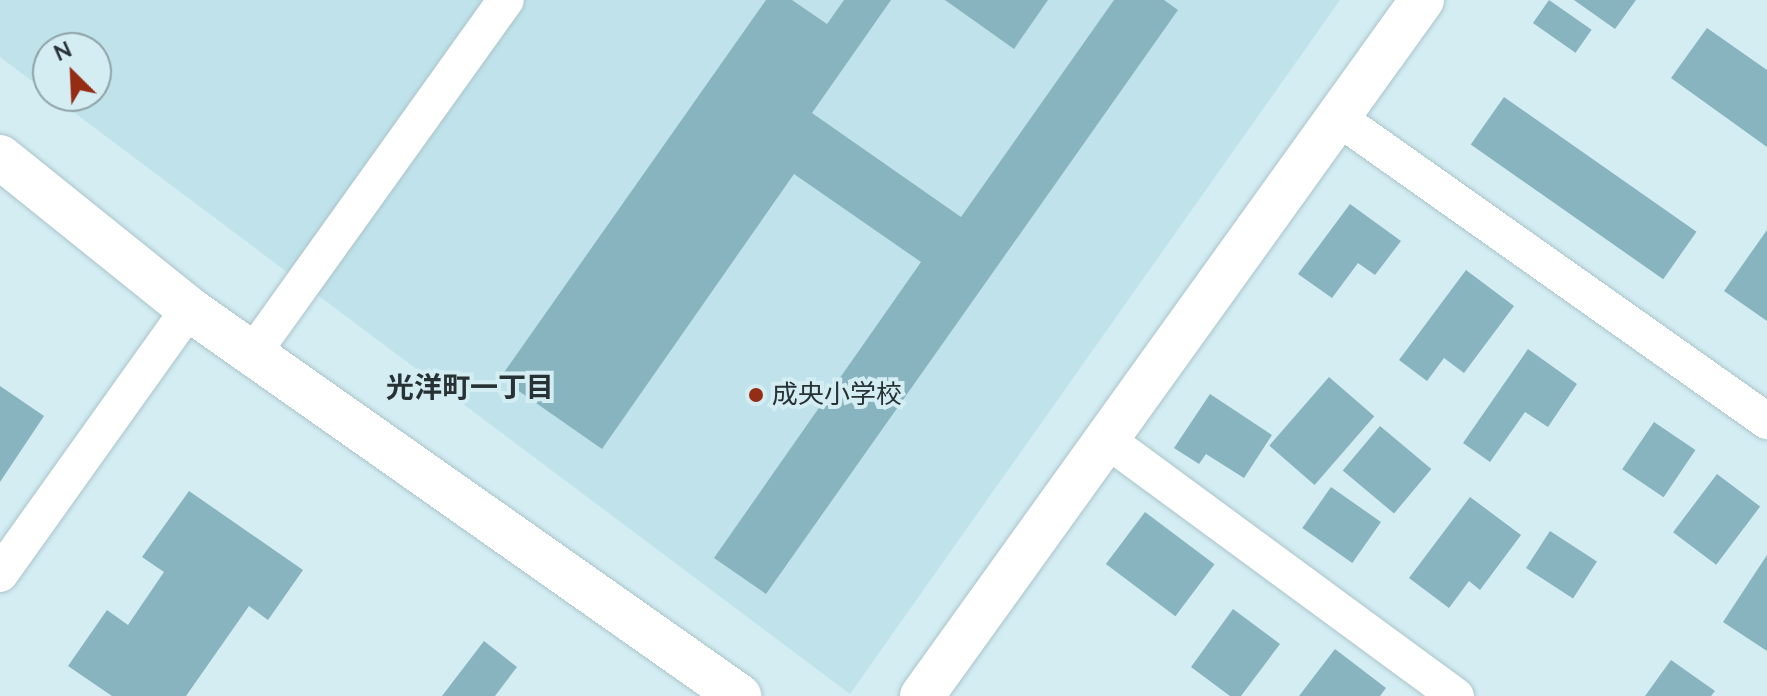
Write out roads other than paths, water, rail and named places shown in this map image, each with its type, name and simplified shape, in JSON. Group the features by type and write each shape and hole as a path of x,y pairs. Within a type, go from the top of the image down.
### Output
{"street":[{"path":"253,353 506,0"},
{"path":"922,696 1422,0"},
{"path":"1337,117 1767,421"},
{"path":"0,157 189,309 739,696"},
{"path":"0,574 189,309"},
{"path":"1107,440 1456,696"}],"place":[{"name":"成央小学校","path":"756,395"}],"district":[{"name":"光洋町一丁目","path":"470,388"}]}
